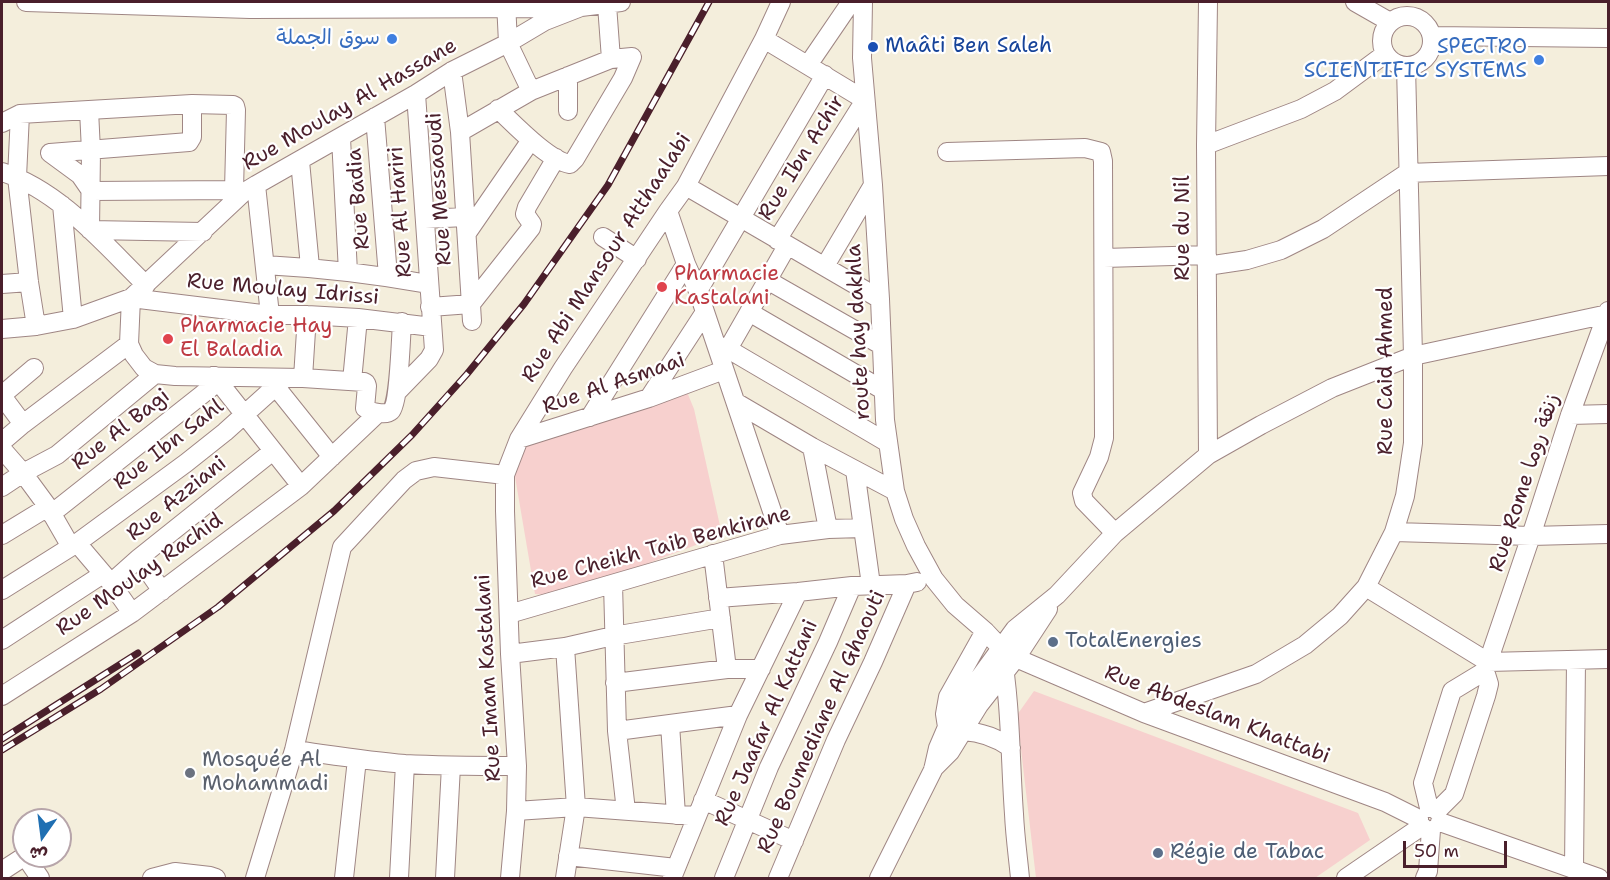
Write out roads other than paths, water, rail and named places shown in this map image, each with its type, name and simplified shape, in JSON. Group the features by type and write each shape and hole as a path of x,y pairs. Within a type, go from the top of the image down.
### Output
{"street":[{"path":"26,2 250,5 600,4 611,59"},
{"name":"Rue Abi Mansour Atthaalabi","path":"505,476 519,439 563,369 686,186 764,39 781,2"},
{"path":"808,65 851,2"},
{"name":"route hay dakhla","path":"863,2 862,58 873,185 883,390 895,491 904,519 934,579 955,605 985,631 1008,659"},
{"name":"Rue du Nil","path":"1208,2 1206,144 1208,455"},
{"path":"1355,2 1390,22"},
{"name":"Rue Moulay Al Hassane","path":"131,298 244,189 300,161 417,94 452,71 508,43 545,21 600,4"},
{"path":"507,5 508,43 531,91"},
{"path":"1407,9 1429,28 1432,47 1426,57 1417,64 1406,66 1394,63 1385,54 1382,37 1384,29 1390,22 1400,17 1407,9"},
{"path":"1432,36 1608,38"},
{"path":"764,39 865,100"},
{"path":"1206,144 1300,110 1335,92 1385,54"},
{"path":"430,307 472,313 531,228 532,224 525,214 527,207 563,161 575,159 617,88 632,57 611,59 531,91 460,132"},
{"name":"Rue Caid Ahmed","path":"1144,714 1256,674 1305,645 1341,616 1366,587 1395,532 1405,496 1413,443 1406,66"},
{"name":"Rue Messaoudi","path":"452,71 460,132 472,313"},
{"path":"698,291 825,75"},
{"path":"568,76 568,111"},
{"name":"Rue Al Hariri","path":"397,392 432,355 434,343 417,94"},
{"name":"Rue Ibn Achir","path":"722,347 749,312 767,280 782,243 865,100"},
{"path":"91,191 80,176 50,153 191,141 192,104"},
{"path":"2,123 20,114 192,104 231,104 235,106 244,189 265,266 270,315"},
{"path":"89,110 90,230"},
{"path":"498,110 531,140 563,161"},
{"path":"20,114 9,175 36,326"},
{"name":"Rue Badia","path":"375,117 388,276"},
{"path":"341,138 348,272"},
{"path":"425,219 466,225 531,140"},
{"path":"947,152 1085,148 1101,153 1104,161 1104,438 1099,457 1082,493 1084,501 1115,533"},
{"path":"300,161 309,267"},
{"path":"1104,258 1247,260 1281,250 1323,229 1407,173 1608,166"},
{"path":"9,175 62,205 146,285"},
{"path":"825,266 873,185"},
{"path":"686,186 880,299"},
{"path":"91,191 244,189"},
{"path":"62,205 73,319"},
{"path":"668,211 705,312 722,347 724,370 780,535"},
{"path":"90,230 202,232"},
{"path":"603,237 637,259"},
{"path":"590,417 686,264"},
{"path":"265,266 309,267 388,276 429,284"},
{"path":"767,280 881,345"},
{"path":"2,284 29,282"},
{"path":"2,329 73,319 131,298 129,344 144,368 155,374 216,379 359,382"},
{"name":"Rue Moulay Idrissi","path":"131,298 270,315 358,318 432,327"},
{"path":"649,398 705,312"},
{"path":"749,312 883,390"},
{"path":"1020,879 1013,813 1008,659 1015,629 1057,595 1115,533 1208,455 1261,425 1332,388 1413,356 1608,313"},
{"name":"Rue Rome زنقة روما","path":"1346,879 1430,819 1454,794 1486,696 1489,684 1487,666 1532,536 1570,415 1608,313"},
{"path":"308,315 288,381 332,457"},
{"path":"358,318 359,382 365,408 384,412 397,392 402,322"},
{"path":"2,442 129,344"},
{"path":"722,347 888,443"},
{"path":"23,424 2,395 34,368"},
{"name":"Rue Al Asmaai","path":"519,439 649,398 724,370"},
{"path":"2,487 57,455 155,374"},
{"path":"216,379 301,486"},
{"name":"Rue Al Bagi","path":"2,535 49,510 216,379"},
{"name":"Rue Ibn Sahl","path":"2,590 74,545 186,463 244,414 288,381"},
{"path":"736,403 895,491"},
{"name":"Rue Moulay Rachid","path":"2,696 132,613 162,591 301,486 384,412"},
{"path":"1570,415 1608,414"},
{"path":"812,447 828,529"},
{"path":"2,449 23,473 74,545 107,578 132,613"},
{"name":"Rue Azziani","path":"2,640 139,558 273,451"},
{"path":"255,879 294,750 338,561 345,542 404,480 416,471 434,467 505,476"},
{"path":"855,470 871,585"},
{"name":"Rue Imam Kastalani","path":"505,476 510,654 517,766 510,879"},
{"name":"Rue Cheikh Taib Benkirane","path":"509,614 780,535 828,529 863,528"},
{"path":"1395,532 1532,536 1608,534"},
{"path":"713,554 727,669"},
{"path":"139,558 162,591"},
{"path":"718,598 852,586 907,584 934,579"},
{"path":"613,584 617,731 626,811"},
{"name":"Rue Boumediane Al Ghaouti","path":"778,879 836,740 907,584"},
{"name":"Rue Jaafar Al Kattani","path":"724,879 768,767 828,642 852,586"},
{"path":"1366,587 1487,666"},
{"path":"568,856 674,873 738,715 798,592"},
{"path":"510,654 565,647 614,636 721,618"},
{"path":"985,631 948,697 945,714 955,729 995,737 1011,748"},
{"path":"565,647 576,807 565,879"},
{"path":"879,879 933,770 950,752 966,696 1008,659"},
{"name":"Rue Abdeslam Khattabi","path":"1008,659 1038,669 1144,714 1599,879"},
{"path":"1425,879 1428,870 1430,819 1423,783 1452,691 1487,666 1608,659"},
{"path":"1574,870 1576,660"},
{"path":"615,683 727,669 761,669"},
{"path":"617,731 738,715"},
{"path":"670,724 675,815"},
{"path":"294,750 405,764 517,766"},
{"path":"344,879 357,759"},
{"path":"399,879 405,764"},
{"path":"445,879 451,766"},
{"path":"516,811 576,807 675,815 699,808 747,820 794,841"},
{"path":"2,871 25,856 40,879"},
{"path":"152,879 175,872 211,878"}],"railway":[{"path":"2,750 101,689 218,607 334,511 412,435 467,374 524,304 608,185 709,2"},
{"path":"2,739 138,653"}],"place":[{"name":"سوق الجملة","path":"392,39"},
{"name":"Maâti Ben Saleh","path":"873,47"},
{"name":"SPECTRO SCIENTIFIC SYSTEMS","path":"1539,60"},
{"name":"Pharmacie Kastalani","path":"662,287"},
{"name":"Pharmacie Hay El Baladia","path":"168,339"},
{"name":"TotalEnergies","path":"1053,642"},
{"name":"Mosquée Al Mohammadi","path":"190,773"},
{"name":"Régie de Tabac","path":"1158,853"}]}
